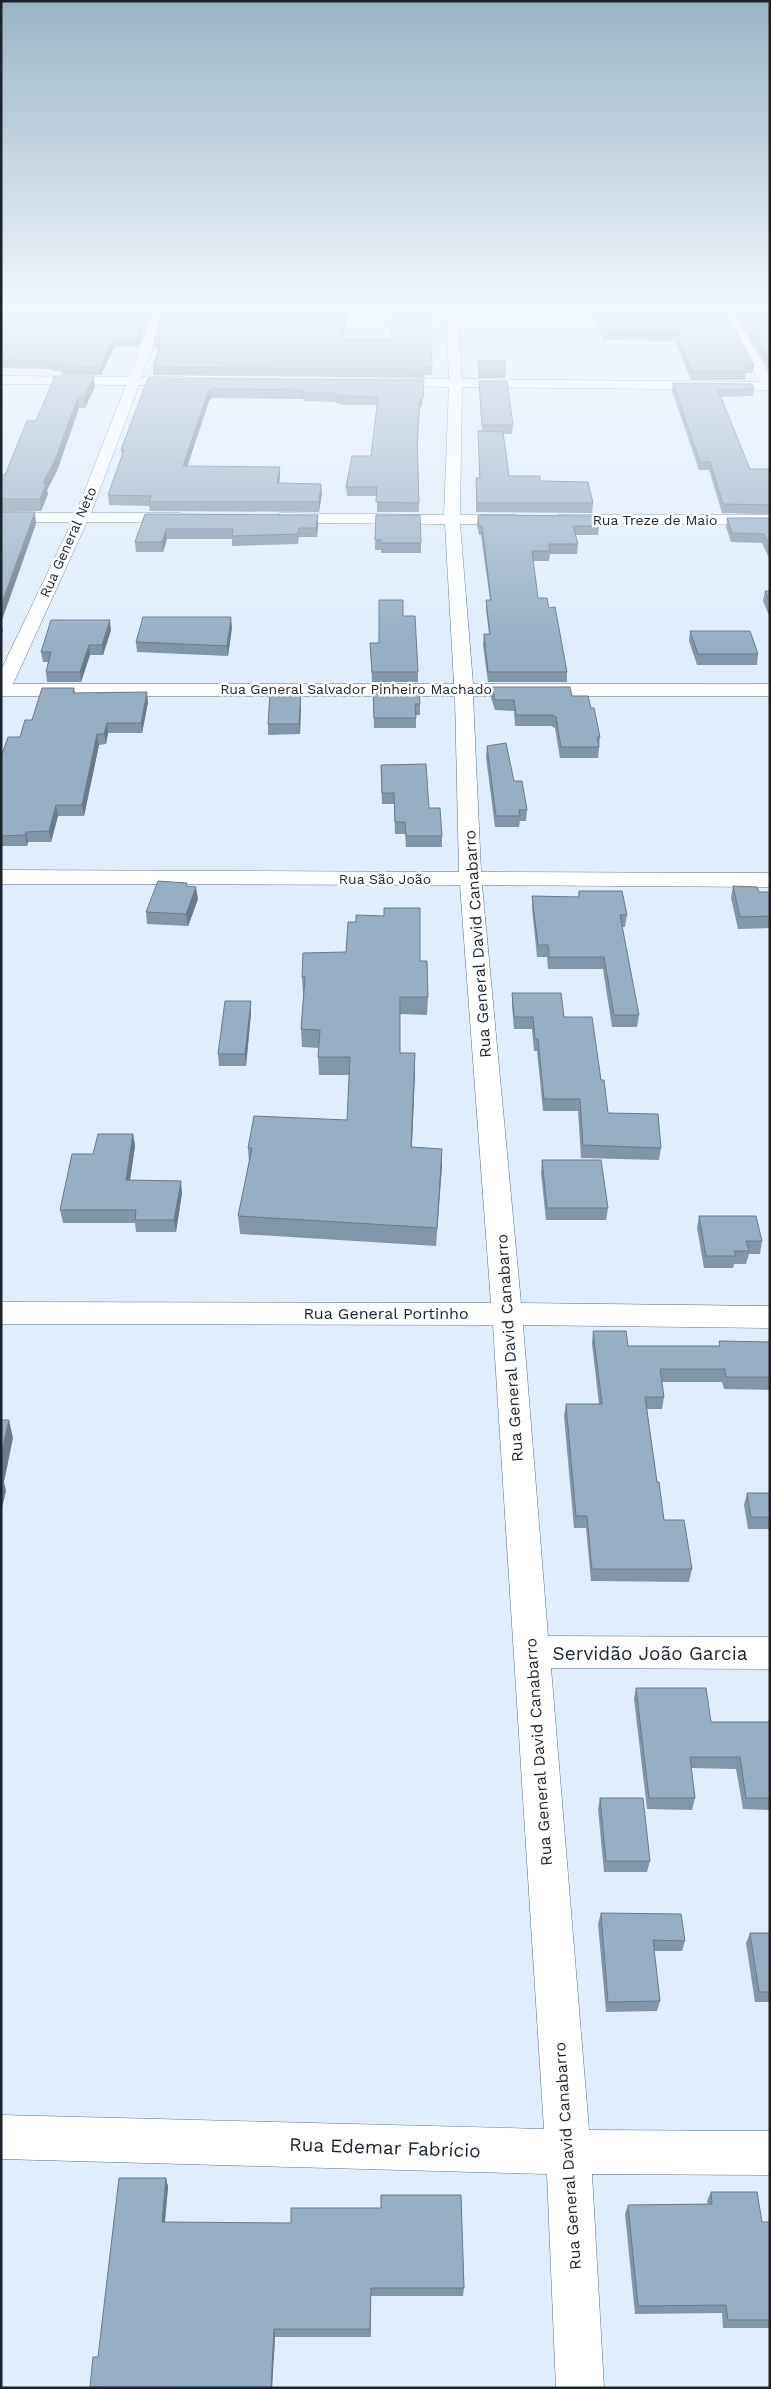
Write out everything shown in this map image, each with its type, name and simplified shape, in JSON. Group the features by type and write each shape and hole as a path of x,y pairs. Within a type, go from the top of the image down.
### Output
{"street":[{"name":"Rua General Neto","path":"1,690 82,517 119,419"},
{"name":"Rua General David Canabarro","path":"455,419 452,520 464,689 470,879 507,1314 568,2152 580,2388"},
{"path":"1,517 199,518"},
{"name":"Rua Treze de Maio","path":"267,518 770,520"},
{"name":"Rua General Salvador Pinheiro Machado","path":"1,690 770,690"},
{"name":"Rua São João","path":"1,877 770,880"},
{"name":"Rua General Portinho","path":"1,1313 507,1314 770,1317"},
{"name":"Servidão João Garcia","path":"531,1652 770,1653"},
{"name":"Rua Edemar Fabrício","path":"1,2137 568,2152 770,2153"}],"building":[{"path":"70,419 55,460 43,483 46,483 40,499 1,499 1,475 5,475 27,421"},
{"path":"132,419 199,419 183,466 280,467 277,483 321,484 319,502 149,502 151,496 108,495 124,450 121,450"},
{"path":"375,419 418,419 417,440 419,503 376,502 377,487 346,487 352,456 371,456"},
{"path":"482,419 512,419 513,425 482,425"},
{"path":"685,419 730,419 750,469 770,469 770,505 723,504 710,462 700,462"},
{"path":"478,431 503,432 509,476 540,476 540,481 588,482 593,503 477,503 476,478 480,478"},
{"path":"1,512 35,512 1,605"},
{"path":"145,514 318,515 316,528 299,528 298,534 232,536 233,529 166,529 162,542 135,542"},
{"path":"376,515 420,515 421,543 381,543 381,540 375,540"},
{"path":"478,515 596,516 599,526 573,526 578,544 549,544 550,551 532,551 538,598 547,598 549,608 555,607 567,672 488,672 484,634 490,634 486,600 491,600 482,526 479,526"},
{"path":"727,518 770,518 770,548 764,534 732,533"},
{"path":"765,591 770,591 770,604"},
{"path":"379,600 403,600 403,616 415,616 418,672 372,672 370,643 379,643"},
{"path":"143,617 231,617 227,646 136,642"},
{"path":"51,620 110,620 102,645 89,645 80,672 46,672 51,652 41,652"},
{"path":"690,631 750,631 758,654 698,654"},
{"path":"373,687 419,687 420,704 415,704 416,718 374,718"},
{"path":"492,687 570,687 572,696 588,696 591,708 594,708 600,737 597,737 599,747 561,747 556,717 552,715 516,715 514,700 495,700"},
{"path":"42,688 74,688 73,693 147,692 141,723 107,723 104,734 97,734 82,805 56,805 49,831 1,836 1,757 8,737 20,737 25,720 32,720"},
{"path":"270,693 301,693 299,724 268,724"},
{"path":"506,743 514,781 522,781 527,810 519,810 520,816 496,816 487,746"},
{"path":"426,764 429,808 440,808 442,836 406,836 405,822 395,822 394,793 382,793 381,765"},
{"path":"158,881 187,883 186,886 196,887 186,914 146,912"},
{"path":"733,886 757,887 759,892 770,892 770,916 740,917"},
{"path":"579,891 622,891 627,915 620,915 639,1015 614,1015 604,957 549,957 548,945 538,945 532,896 579,897"},
{"path":"384,908 420,908 420,961 427,961 428,997 400,997 400,1053 415,1053 411,1147 442,1149 437,1228 238,1216 252,1148 248,1148 254,1116 347,1120 350,1057 318,1057 320,1030 301,1029 305,977 302,977 303,953 346,952 348,922 356,922 356,915 384,916"},
{"path":"512,993 561,993 564,1017 592,1017 608,1113 658,1114 661,1148 583,1145 580,1099 544,1099 538,1039 535,1039 533,1017 514,1017"},
{"path":"225,1001 251,1001 245,1054 218,1054"},
{"path":"98,1134 133,1134 126,1180 181,1181 174,1220 135,1220 136,1210 60,1210 72,1154 93,1154"},
{"path":"542,1160 601,1160 608,1208 547,1208"},
{"path":"699,1216 756,1216 762,1241 746,1241 749,1251 734,1251 736,1256 706,1256"},
{"path":"593,1331 626,1331 628,1346 720,1346 719,1341 770,1342 770,1377 726,1377 725,1369 660,1369 664,1397 645,1397 664,1520 684,1520 692,1569 592,1569 587,1516 576,1516 566,1404 602,1404"},
{"path":"1,1420 9,1420 1,1455"},
{"path":"747,1493 770,1493 770,1517 751,1517"},
{"path":"636,1688 706,1688 711,1722 770,1722 770,1798 746,1798 740,1757 690,1757 695,1798 649,1798"},
{"path":"600,1798 643,1798 650,1861 606,1861"},
{"path":"601,1913 681,1914 685,1941 653,1940 660,2001 608,2002"},
{"path":"750,1933 770,1933 770,1992 759,1992"},
{"path":"119,2178 166,2178 162,2222 291,2223 291,2208 381,2208 381,2195 461,2195 464,2288 371,2288 370,2329 274,2329 271,2388 90,2387 93,2357 98,2357"},
{"path":"711,2192 757,2192 762,2222 770,2222 770,2320 728,2320 726,2305 638,2306 628,2205 712,2204"}]}
